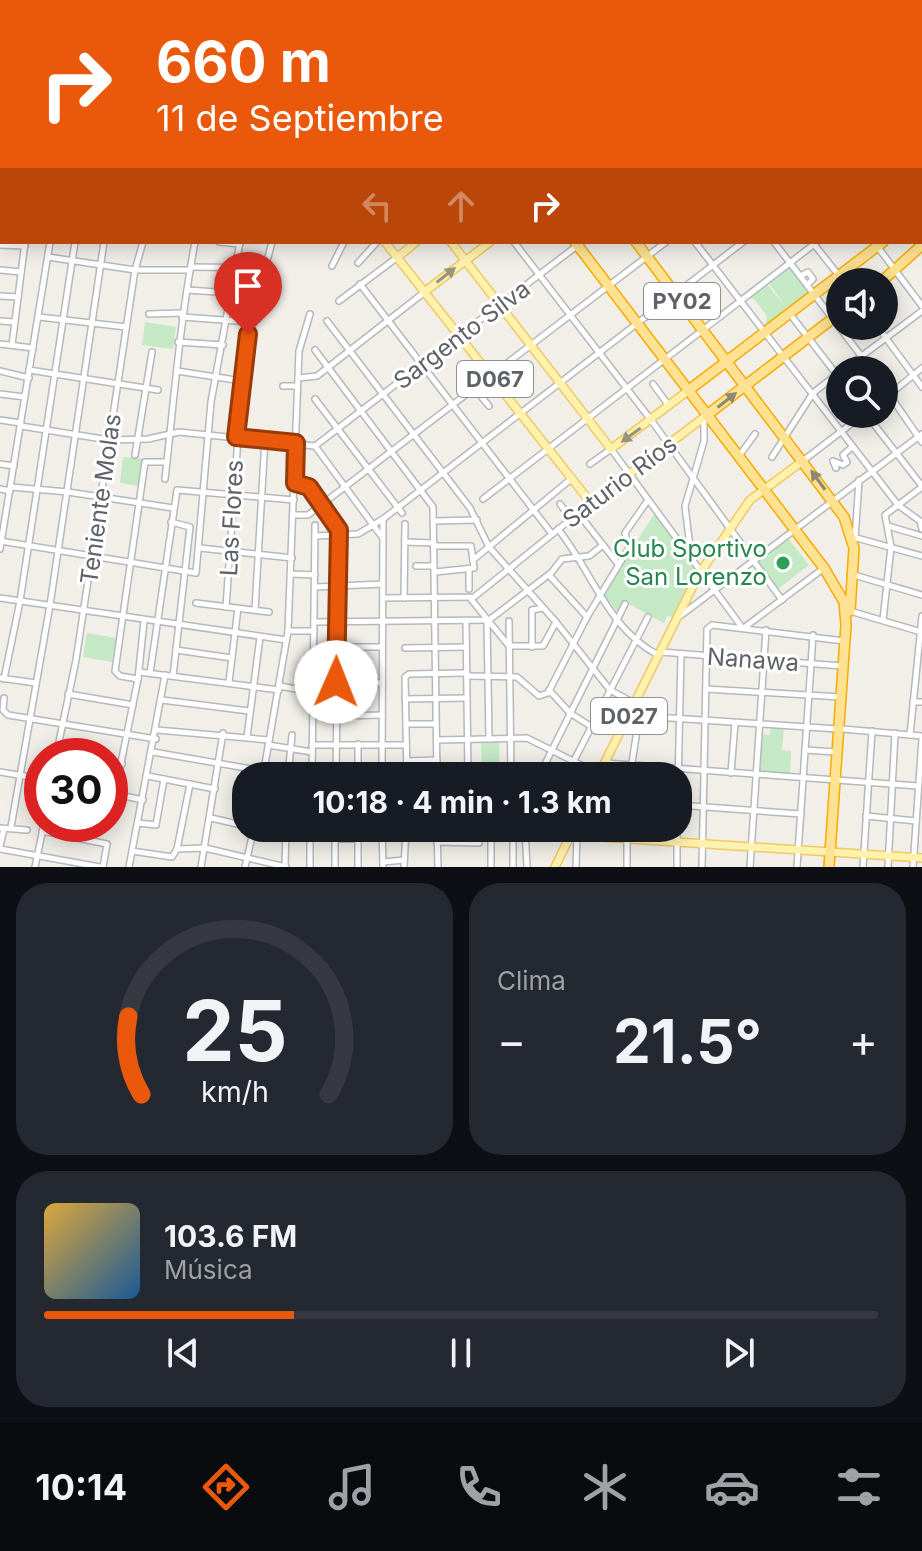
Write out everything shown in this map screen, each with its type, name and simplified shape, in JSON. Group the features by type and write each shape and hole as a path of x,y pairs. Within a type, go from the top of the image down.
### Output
{"highway":[{"path":"579,244 707,418 824,568 848,606 830,867"},
{"name":"PY02","path":"637,244 804,460 833,500 854,541"},
{"path":"852,268 877,244"},
{"path":"898,268 922,245"},
{"path":"689,390 826,287"},
{"name":"Saturio Ríos","path":"707,418 826,324"},
{"path":"837,779 854,541"}],"main road":[{"name":"D067","path":"387,244 427,290 591,503"},
{"path":"399,256 414,244"},
{"name":"D067","path":"453,244 611,449"},
{"path":"427,290 487,244"},
{"path":"611,449 689,390"},
{"name":"Saturio Ríos","path":"591,503 707,418"},
{"name":"D027","path":"606,762 701,571 750,500 804,460"},
{"path":"750,500 752,474"},
{"path":"555,867 569,842"},
{"path":"690,842 918,857"}],"street":[{"path":"0,245 25,244 12,345"},
{"path":"0,549 3,515 14,466 50,244"},
{"path":"36,683 2,678 20,601 75,244"},
{"path":"99,842 107,844 102,867 0,848 20,775 50,605 104,244"},
{"name":"Teniente Molas","path":"59,738 84,609 135,270 142,244"},
{"path":"165,479 172,432 178,342 195,244"},
{"path":"1,541 196,573 208,435 240,244"},
{"name":"Las Flores","path":"226,607 242,381 251,322 272,244"},
{"path":"332,266 343,244"},
{"path":"358,263 375,244"},
{"path":"515,244 670,445 782,600"},
{"name":"Sargento Silva","path":"315,446 577,244"},
{"path":"293,515 308,515 663,244"},
{"path":"699,244 898,505 920,521 922,529"},
{"path":"315,536 358,534 400,510 442,473 738,244"},
{"path":"776,244 826,306"},
{"path":"470,508 814,244"},
{"path":"816,244 833,268"},
{"path":"879,244 893,268"},
{"path":"339,301 399,256"},
{"path":"48,257 135,270 237,266 267,268"},
{"path":"0,270 21,272"},
{"path":"898,275 922,308 898,327"},
{"path":"360,284 552,534"},
{"path":"187,290 232,293"},
{"path":"298,378 314,377 427,290"},
{"path":"0,296 18,297"},
{"path":"790,313 826,358"},
{"path":"149,314 251,322"},
{"path":"265,762 288,631 299,351 310,314"},
{"path":"39,317 126,327"},
{"path":"0,321 14,322"},
{"path":"327,321 470,508 489,547 556,622 610,690 641,704 632,762"},
{"path":"852,340 862,356 882,340"},
{"path":"887,340 922,387"},
{"path":"178,342 223,345"},
{"path":"0,344 33,348"},
{"path":"315,350 433,507 434,521 435,674 437,760 407,761 406,675 435,674 510,677 521,680 539,696 549,690 629,546 625,533 648,500"},
{"path":"135,455 152,352"},
{"path":"898,388 922,368"},
{"path":"0,371 54,374 158,390"},
{"path":"177,371 242,381"},
{"path":"653,384 669,406"},
{"path":"772,457 813,394 826,384"},
{"path":"283,386 297,386"},
{"path":"475,389 489,406"},
{"path":"0,394 25,397"},
{"path":"315,399 400,510"},
{"path":"684,609 716,590 871,470 921,437 898,410"},
{"path":"692,560 685,515 707,418"},
{"path":"0,420 45,431 109,440 138,440 172,432 315,446 383,538"},
{"path":"804,460 846,428"},
{"path":"876,428 922,487 886,514 891,547 883,620"},
{"path":"842,431 871,470"},
{"path":"739,457 755,434"},
{"path":"255,610 265,439"},
{"path":"836,468 833,461 843,465 847,462 843,455 852,447"},
{"path":"590,464 611,449 743,627"},
{"path":"167,462 147,460 115,671 120,676 150,673 253,687 312,689 382,683"},
{"path":"0,464 14,466"},
{"path":"473,560 571,479"},
{"path":"859,480 854,541 922,556"},
{"path":"295,483 309,487 339,535 336,762"},
{"path":"0,489 68,492 173,508"},
{"path":"150,673 175,492 180,489 294,500"},
{"name":"Saturio Ríos","path":"470,598 510,570 591,503"},
{"path":"560,504 571,519"},
{"path":"578,513 618,564"},
{"path":"382,762 383,519"},
{"path":"434,521 477,520"},
{"path":"129,867 179,626 189,525 171,522"},
{"path":"404,598 405,524"},
{"path":"312,762 315,525"},
{"path":"888,525 922,536"},
{"path":"558,529 580,557 599,596 617,620 635,642 659,653"},
{"path":"405,542 471,546 474,569 469,571 416,566"},
{"path":"314,622 487,621 549,575 562,559 593,554 603,545"},
{"path":"200,548 292,558"},
{"path":"743,627 824,568"},
{"path":"469,571 469,589"},
{"path":"291,574 315,575"},
{"path":"549,575 587,617"},
{"path":"853,575 922,595"},
{"path":"315,587 383,584"},
{"path":"0,598 286,640"},
{"path":"383,598 470,598 509,646 543,646 556,622"},
{"path":"196,603 269,612"},
{"path":"546,762 625,604"},
{"path":"848,606 921,632"},
{"path":"229,683 238,608"},
{"path":"532,647 532,610 543,608"},
{"path":"760,616 757,625 764,629"},
{"path":"910,735 919,670 922,616"},
{"path":"437,740 527,738 574,761 648,617"},
{"path":"127,738 144,621"},
{"path":"487,621 489,739"},
{"path":"509,621 511,762"},
{"path":"466,622 468,762"},
{"path":"702,867 707,629 712,625 743,627 845,641"},
{"path":"750,867 764,629"},
{"path":"288,631 314,631"},
{"path":"797,867 813,635"},
{"path":"247,737 260,637"},
{"path":"337,647 382,647"},
{"path":"405,648 466,647"},
{"path":"176,650 232,658"},
{"name":"Nanawa","path":"659,653 845,666"},
{"path":"679,762 681,655"},
{"path":"706,689 841,697"},
{"path":"549,690 570,713 592,727"},
{"path":"68,694 133,705"},
{"path":"4,698 5,713 156,739"},
{"path":"405,699 467,698"},
{"path":"162,700 249,711"},
{"path":"913,702 922,702"},
{"path":"337,716 382,715"},
{"path":"656,717 922,737 916,821 918,857 913,867"},
{"path":"731,773 735,722"},
{"path":"406,724 436,724"},
{"path":"157,730 223,733 291,749 358,744 406,745"},
{"path":"863,867 872,731"},
{"path":"201,867 223,733"},
{"path":"888,867 895,733"},
{"path":"290,762 292,735"},
{"path":"358,744 358,762"},
{"path":"805,750 837,752"},
{"path":"153,752 232,768"},
{"path":"692,771 894,784 919,782"},
{"path":"0,772 24,776"},
{"path":"148,776 215,789"},
{"path":"138,823 156,825 164,779"},
{"path":"171,867 190,784"},
{"path":"128,797 143,800"},
{"path":"692,806 801,814"},
{"path":"866,816 916,821"},
{"path":"211,818 232,823"},
{"path":"35,867 40,842"},
{"path":"245,867 251,842"},
{"path":"177,849 205,848 286,867 286,842"},
{"path":"310,842 310,867"},
{"path":"335,842 335,867"},
{"path":"358,842 358,867"},
{"path":"382,842 383,865 404,863 405,842"},
{"path":"438,867 437,842 479,843"},
{"path":"491,842 491,867"},
{"path":"513,842 513,867"},
{"path":"526,842 527,867"},
{"path":"574,842 576,867"},
{"path":"627,842 627,867"},
{"path":"677,842 677,867"},
{"path":"132,851 172,857"}],"green space":[{"path":"790,265 812,294 765,326 767,316 754,299 749,298 767,284 786,307 768,282"},
{"path":"145,322 176,327 173,349 142,345"},
{"path":"123,457 144,459 140,486 120,483"},
{"path":"655,513 699,570 674,617 667,616 664,623 625,602 618,613 603,594"},
{"name":"Club Sportivo San Lorenzo","path":"788,538 809,565 777,590 756,563"},
{"path":"87,633 116,638 112,662 83,657"},
{"path":"771,726 784,727 782,750 791,751 790,773 759,772 761,734 770,735"},
{"path":"481,741 499,741 500,762 482,762"}],"place":[{"name":"Club Sportivo San Lorenzo","path":"783,563"}],"route":[{"path":"248,334 236,437 296,443 295,483 309,487 339,530 336,682"}]}
